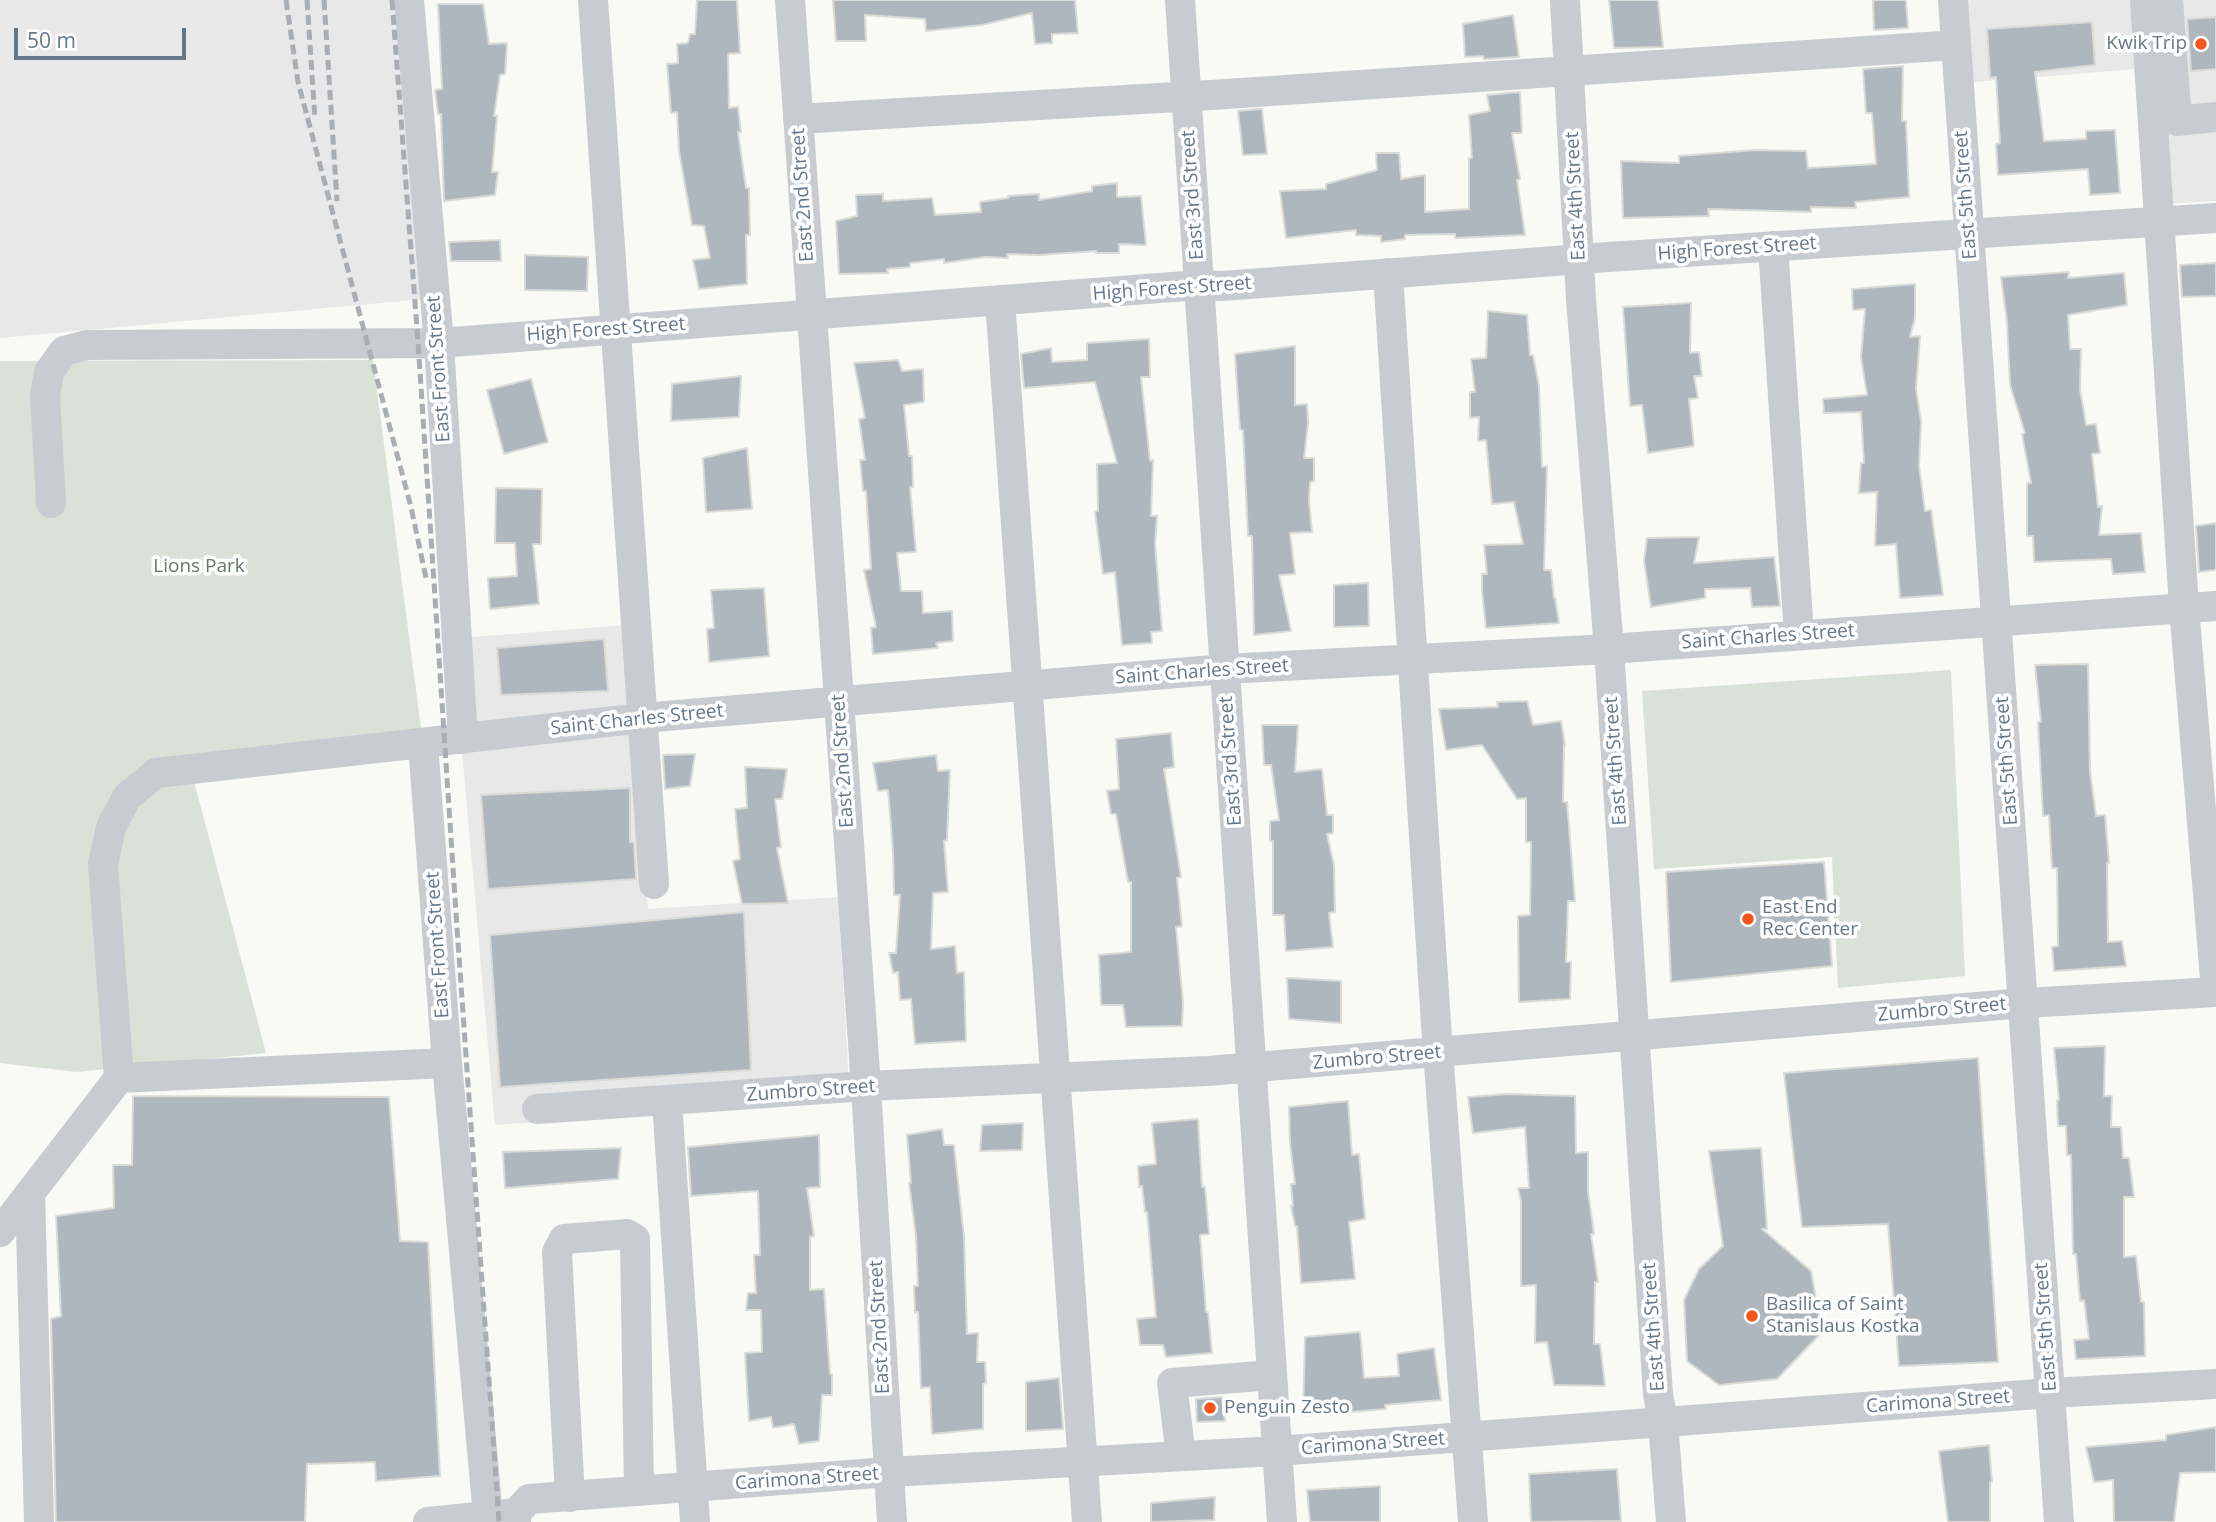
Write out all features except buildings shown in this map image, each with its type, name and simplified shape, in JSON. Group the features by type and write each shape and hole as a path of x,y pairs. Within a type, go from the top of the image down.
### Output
{"street":[{"name":"East Front Street","path":"409,0 439,343 463,739"},
{"path":"593,0 654,884"},
{"name":"East 2nd Street","path":"790,0 866,1086 892,1522"},
{"name":"East 3rd Street","path":"1180,0 1282,1522"},
{"name":"East 4th Street","path":"1564,0 1581,299 1609,649 1658,1394 1663,1422 1671,1522"},
{"name":"East 5th Street","path":"1953,0 2025,1003 2059,1522"},
{"path":"2145,0 2184,607 2216,991"},
{"path":"2168,0 2177,121 2216,117"},
{"path":"798,119 1956,45"},
{"name":"High Forest Street","path":"51,503 46,396 49,372 64,351 87,345 439,343 1199,285 1222,286 1580,259 2216,218"},
{"path":"1773,246 1799,635"},
{"path":"1388,273 1438,1053 1473,1522"},
{"path":"1000,300 1087,1522"},
{"name":"Saint Charles Street","path":"119,1078 103,864 111,827 127,797 156,773 642,718 1224,669 1609,649 2216,606"},
{"name":"East Front Street","path":"423,744 447,1063 512,1513"},
{"name":"Zumbro Street","path":"537,1109 866,1086 1251,1068 2025,1003 2216,991"},
{"path":"0,1232 119,1078 447,1063"},
{"path":"667,1101 695,1522"},
{"path":"30,1193 39,1522"},
{"path":"570,1497 556,1252 564,1238 627,1234 635,1239 639,1491"},
{"path":"1181,1456 1172,1383 1272,1375"},
{"name":"Carimona Street","path":"428,1522 512,1513 570,1497 639,1491 889,1472 1277,1451 2051,1393 2216,1384"}],"shaded area":[{"path":"0,0 400,0 424,299 0,338"},
{"path":"1943,0 2216,0 2216,201 2147,205 2137,69 1949,84"},
{"path":"625,625 648,909 838,897 850,1100 495,1125 463,762 449,639"}],"green space":[{"name":"Lions Park","path":"373,360 423,744 191,770 266,1053 76,1072 0,1063 0,361"},
{"path":"1951,670 1965,976 1838,988 1832,857 1654,869 1642,691"}],"railway":[{"path":"286,0 298,82 411,507 426,578"},
{"path":"307,0 315,119"},
{"path":"324,0 337,201"},
{"path":"392,0 499,1522"}],"place":[{"name":"Kwik Trip","path":"2201,44"},
{"name":"East End Rec Center","path":"1748,919"},
{"name":"Basilica of Saint Stanislaus Kostka","path":"1752,1316"},
{"name":"Penguin Zesto","path":"1210,1408"}]}
